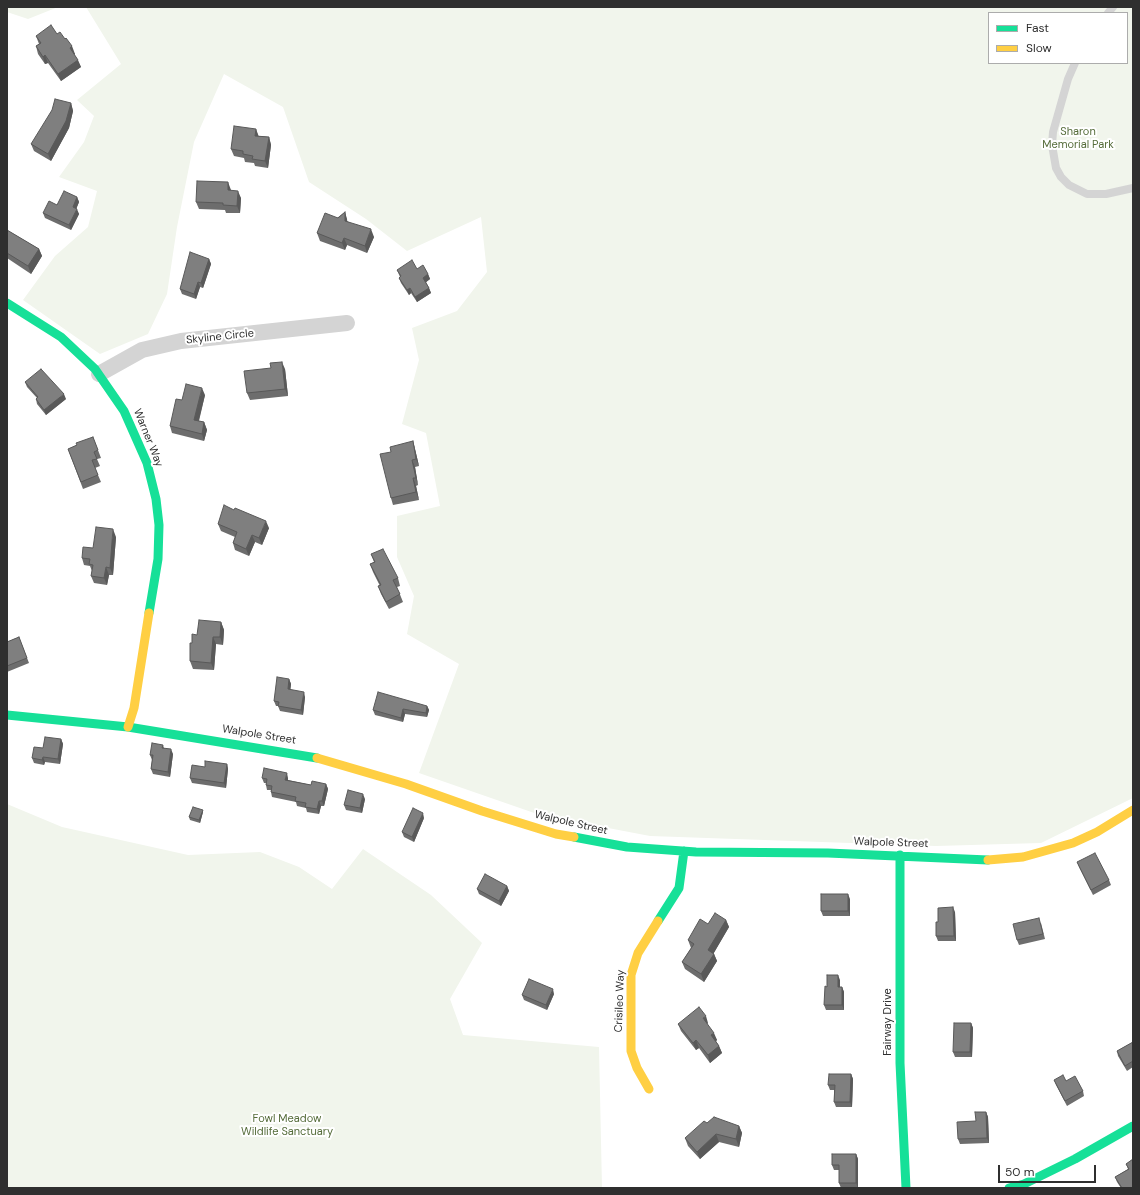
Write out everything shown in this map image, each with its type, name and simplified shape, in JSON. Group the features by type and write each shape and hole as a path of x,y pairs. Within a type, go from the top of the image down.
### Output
{"street":[{"name":"Warner Way","path":"7,303 61,337 99,374 124,411 147,463 156,499 159,525 158,559 136,696 128,727"},
{"name":"Skyline Circle","path":"99,374 142,350 181,341 347,323"},
{"name":"Walpole Street","path":"7,715 128,727 307,755 406,784 482,811 556,834 627,847 684,851 900,855 996,860 1023,857 1073,843 1097,832 1133,810"},
{"name":"Crisileo Way","path":"649,1089 637,1068 631,1051 631,975 638,953 679,888 682,876 684,851"},
{"name":"Fairway Drive","path":"900,855 900,1063 906,1188"},
{"path":"1009,1188 1024,1184 1075,1159 1133,1126"}],"lane":[{"path":"1075,64 1068,79 1053,132 1052,145 1056,168 1069,185 1087,194 1106,194 1133,188"}],"green space":[{"path":"7,7 58,7 28,19 7,12"},
{"name":"Sharon Memorial Park","path":"86,7 1133,7 1133,798 1041,843 936,846 650,836 540,815 419,773 459,664 407,634 414,596 397,557 397,516 440,506 426,433 402,424 419,360 412,328 457,311 487,272 481,217 407,251 366,219 309,182 283,107 224,74 194,142 177,227 167,294 148,334 100,354 23,300 55,256 88,227 97,191 59,177 84,142 94,116 77,100 121,64"},
{"name":"Fowl Meadow Wildlife Sanctuary","path":"7,804 62,827 188,855 260,852 299,867 332,889 363,849 431,895 482,943 450,999 463,1035 599,1047 602,1188 7,1188"}],"building":[{"path":"51,25 57,34 60,32 65,39 66,38 72,46 70,48 78,60 58,74 45,55 43,57 36,46 41,43 36,36"},
{"path":"55,99 71,103 66,121 48,154 31,144 52,110"},
{"path":"234,126 256,129 255,136 269,137 265,161 252,159 253,156 243,154 243,151 231,149"},
{"path":"197,181 228,182 228,190 238,191 237,206 223,205 223,203 196,202"},
{"path":"64,191 77,197 73,207 77,209 69,225 43,213 49,201 57,205"},
{"path":"345,212 345,221 371,229 365,246 344,238 342,243 317,233 325,213 338,218"},
{"path":"7,230 39,249 28,266 7,253"},
{"path":"190,252 209,259 201,283 198,282 194,294 180,289"},
{"path":"412,260 417,269 423,265 428,274 423,278 429,288 415,297 410,288 407,290 399,278 401,276 397,270"},
{"path":"282,362 285,389 247,393 244,371 271,368 270,363"},
{"path":"41,369 64,394 44,410 36,399 38,397 25,382"},
{"path":"186,384 202,388 194,420 204,422 202,434 170,426 176,399 182,400"},
{"path":"93,437 98,450 94,452 97,459 92,460 98,475 81,482 68,449 77,445 76,443"},
{"path":"413,441 416,459 412,460 416,478 413,478 416,492 391,498 380,454 391,452 390,447"},
{"path":"224,505 266,521 259,538 252,535 246,549 233,543 237,532 218,524"},
{"path":"96,527 113,529 110,568 106,567 104,578 91,576 93,565 89,564 90,559 82,558 83,547 93,548"},
{"path":"383,549 398,578 393,580 400,594 386,602 378,586 381,585 370,564 375,562 371,554"},
{"path":"199,620 221,622 220,637 213,637 211,663 190,661 190,643 192,643 192,634 197,635"},
{"path":"19,637 27,658 7,666 7,642"},
{"path":"277,677 289,679 288,689 304,692 301,710 278,706 279,702 274,701"},
{"path":"378,692 427,706 426,713 403,709 401,718 373,710"},
{"path":"45,737 61,739 58,759 43,757 42,760 32,758 34,747 43,748"},
{"path":"152,743 163,745 162,748 171,749 168,772 151,769 153,755 150,755"},
{"path":"205,761 227,764 224,783 190,778 192,765 205,767"},
{"path":"264,768 287,773 285,780 311,785 312,781 326,784 322,801 319,801 317,809 305,807 306,803 295,801 296,797 271,792 272,786 266,785 267,779 262,778"},
{"path":"348,790 363,794 360,808 344,805"},
{"path":"193,807 203,810 199,820 189,817"},
{"path":"413,808 423,813 412,837 402,832"},
{"path":"1095,853 1109,880 1091,890 1077,862"},
{"path":"485,874 507,886 499,901 477,889"},
{"path":"821,894 848,894 848,911 821,911"},
{"path":"953,907 954,936 936,936 938,908"},
{"path":"715,913 726,920 708,950 714,954 701,974 682,962 694,944 688,940 700,919 708,924"},
{"path":"1039,918 1043,934 1017,940 1013,924"},
{"path":"827,975 838,975 838,987 842,987 842,1005 824,1005"},
{"path":"529,979 553,989 546,1005 522,995"},
{"path":"699,1007 706,1016 703,1018 714,1033 711,1035 719,1046 708,1055 696,1040 693,1043 678,1024"},
{"path":"954,1023 971,1023 970,1052 953,1052"},
{"path":"1133,1042 1133,1061 1125,1066 1117,1051"},
{"path":"829,1074 851,1074 850,1102 834,1102 835,1085 828,1085"},
{"path":"1063,1075 1066,1081 1075,1076 1083,1091 1065,1101 1054,1080"},
{"path":"975,1112 986,1112 987,1138 958,1139 957,1122 976,1121"},
{"path":"714,1117 739,1126 736,1139 716,1134 697,1152 685,1138 704,1121 707,1123"},
{"path":"832,1154 856,1154 856,1183 839,1183 839,1165 832,1165"},
{"path":"1133,1159 1133,1188 1122,1188 1115,1177 1129,1169 1126,1164"}],"traffic: fast":[{"path":"7,303 61,337 95,369 124,411 147,463 156,499 159,525 158,559 149,613"},
{"path":"7,715 128,727 317,758"},
{"path":"574,837 627,847 696,852 828,853 988,860"},
{"path":"658,921 679,888 684,851"},
{"path":"900,855 900,1063 906,1188"},
{"path":"1009,1188 1024,1184 1075,1159 1133,1126"}],"traffic: slow":[{"path":"128,727 134,708 149,613"},
{"path":"317,758 406,784 482,811 556,834 574,837"},
{"path":"988,860 1023,857 1073,843 1097,832 1133,810"},
{"path":"649,1089 637,1068 631,1051 631,975 638,953 658,921"}]}
